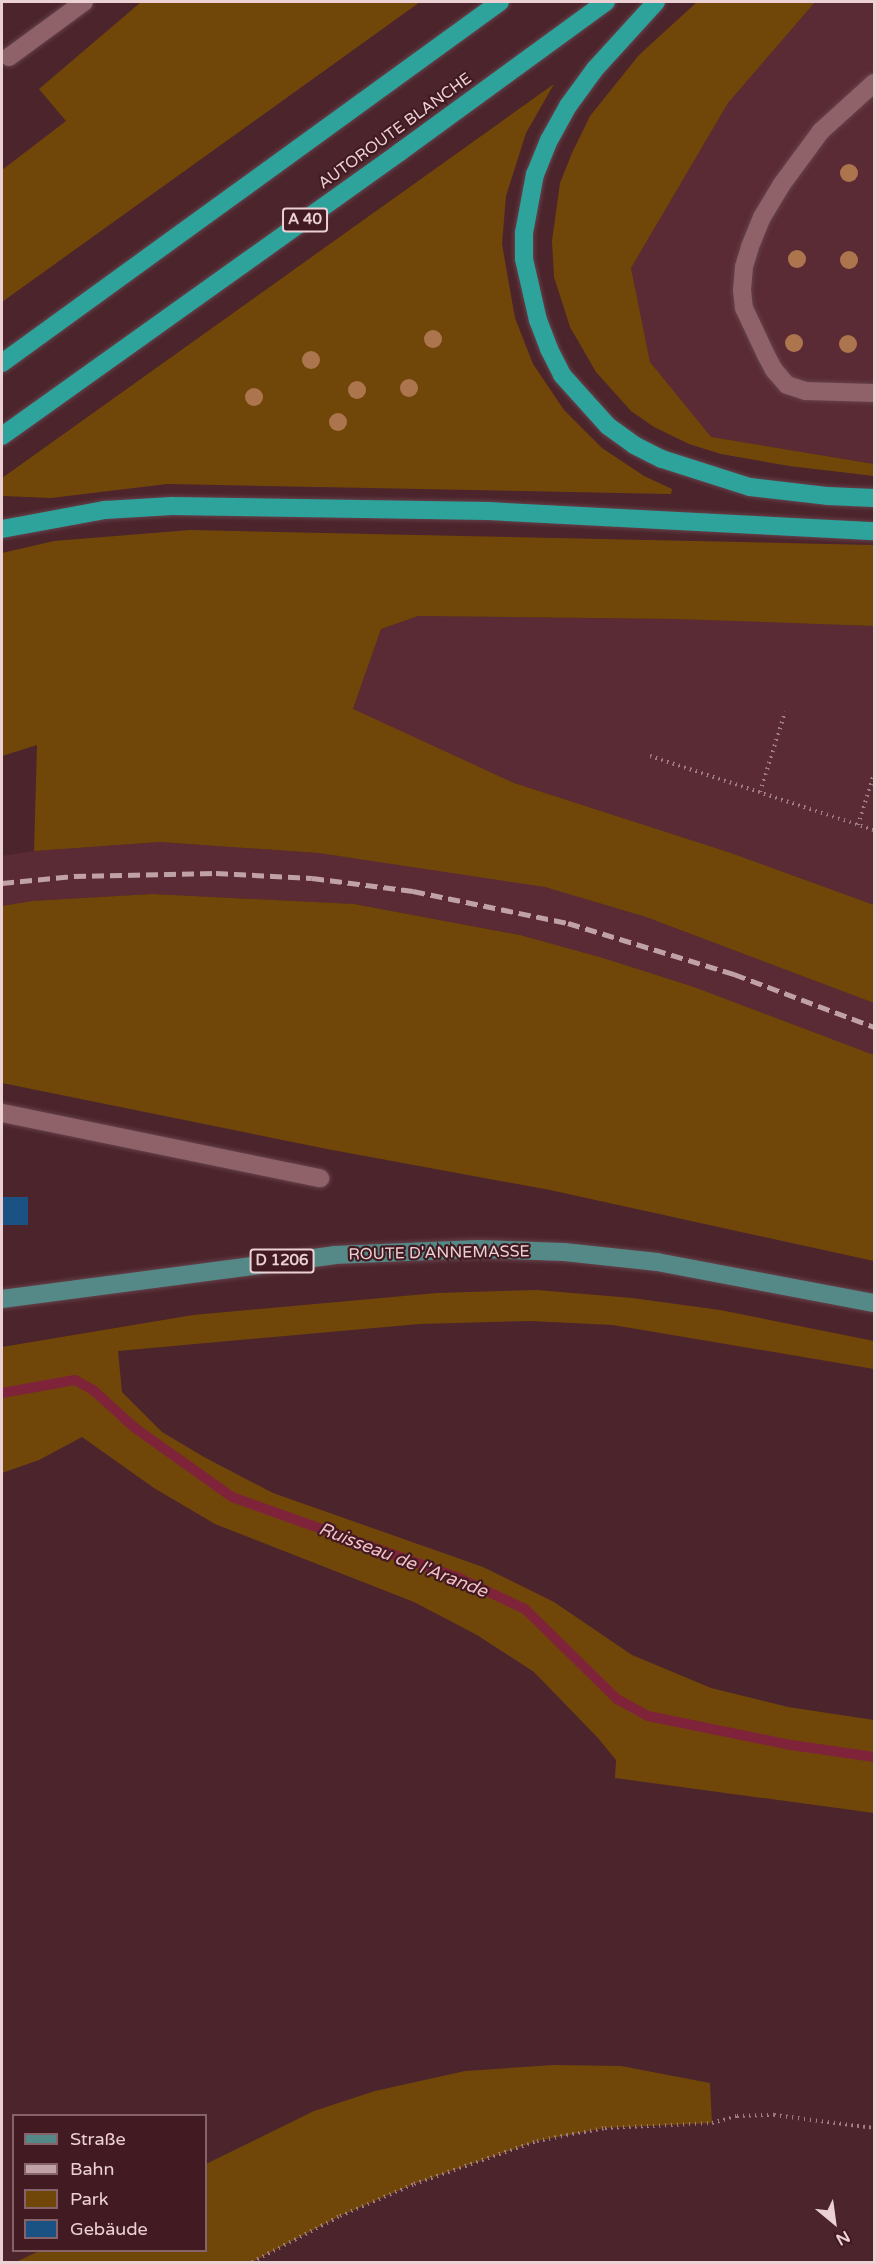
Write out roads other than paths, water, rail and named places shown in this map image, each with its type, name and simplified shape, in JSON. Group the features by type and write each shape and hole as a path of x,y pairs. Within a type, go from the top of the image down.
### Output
{"highway":[{"path":"403,73 483,2"},
{"path":"2,363 500,2"},
{"name":"AUTOROUTE BLANCHE","path":"2,436 606,2"},
{"path":"656,2 596,69 568,106 549,140 535,174 524,233 524,259 532,300 549,348 562,375 608,426 634,445 662,459 750,487 828,496 874,498"},
{"path":"2,529 105,510 182,506 488,511 874,531"}],"main road":[{"name":"ROUTE D'ANNEMASSE","path":"2,1299 334,1255 478,1249 564,1252 657,1262 748,1277 874,1304"}],"street":[{"path":"9,57 84,2"},
{"path":"874,83 821,131 762,217 744,267 742,290 744,308 774,370 787,385 806,391 874,393"},
{"path":"2,1113 320,1178"}],"waterway":[{"name":"Ruisseau de l'Arande","path":"2,1393 75,1380 93,1390 135,1428 232,1497 457,1577 525,1609 617,1699 648,1716 791,1745 874,1757"}],"railway":[{"path":"2,883 74,876 216,873 312,878 413,891 568,923 734,974 874,1027"}]}
